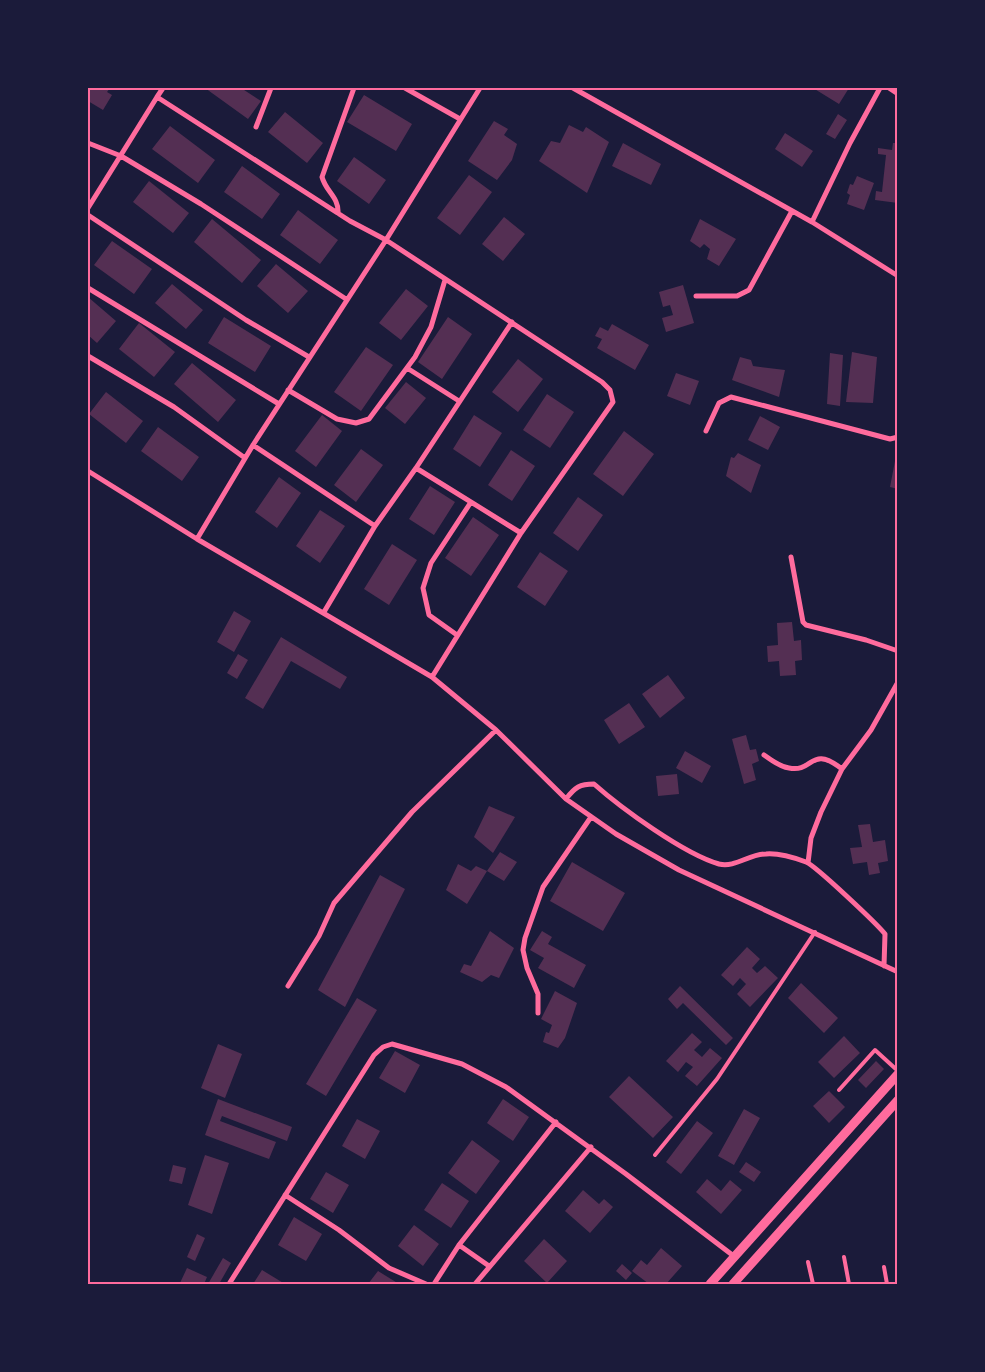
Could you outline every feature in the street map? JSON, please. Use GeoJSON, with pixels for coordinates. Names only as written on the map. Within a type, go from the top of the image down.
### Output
{"type":"FeatureCollection","features":[{"type":"Feature","properties":{"kind":"street"},"geometry":{"type":"LineString","coordinates":[[88,208],[163,88]]}},
{"type":"Feature","properties":{"kind":"street"},"geometry":{"type":"LineString","coordinates":[[256,127],[271,88]]}},
{"type":"Feature","properties":{"kind":"street"},"geometry":{"type":"LineString","coordinates":[[338,213],[336,199],[324,186],[322,178],[354,88]]}},
{"type":"Feature","properties":{"kind":"street"},"geometry":{"type":"LineString","coordinates":[[405,88],[460,119]]}},
{"type":"Feature","properties":{"kind":"street"},"geometry":{"type":"LineString","coordinates":[[197,539],[253,445],[386,240],[480,88]]}},
{"type":"Feature","properties":{"kind":"street"},"geometry":{"type":"LineString","coordinates":[[573,88],[812,222],[898,276]]}},
{"type":"Feature","properties":{"kind":"street"},"geometry":{"type":"LineString","coordinates":[[812,222],[850,143],[880,88]]}},
{"type":"Feature","properties":{"kind":"street"},"geometry":{"type":"LineString","coordinates":[[889,88],[898,94]]}},
{"type":"Feature","properties":{"kind":"street"},"geometry":{"type":"LineString","coordinates":[[157,97],[338,213],[386,240],[602,382],[610,390],[613,402],[521,533],[432,677]]}},
{"type":"Feature","properties":{"kind":"street"},"geometry":{"type":"LineString","coordinates":[[88,144],[121,156],[263,243],[346,299]]}},
{"type":"Feature","properties":{"kind":"street"},"geometry":{"type":"LineString","coordinates":[[696,296],[737,296],[749,290],[792,211]]}},
{"type":"Feature","properties":{"kind":"street"},"geometry":{"type":"LineString","coordinates":[[88,215],[246,320],[309,357]]}},
{"type":"Feature","properties":{"kind":"street"},"geometry":{"type":"LineString","coordinates":[[288,390],[336,418],[356,423],[369,419],[407,368],[431,327],[445,280]]}},
{"type":"Feature","properties":{"kind":"street"},"geometry":{"type":"LineString","coordinates":[[88,288],[280,404]]}},
{"type":"Feature","properties":{"kind":"street"},"geometry":{"type":"LineString","coordinates":[[324,612],[375,526],[416,468],[458,401],[512,322]]}},
{"type":"Feature","properties":{"kind":"street"},"geometry":{"type":"LineString","coordinates":[[88,356],[174,408],[245,458]]}},
{"type":"Feature","properties":{"kind":"street"},"geometry":{"type":"LineString","coordinates":[[407,368],[458,401]]}},
{"type":"Feature","properties":{"kind":"street"},"geometry":{"type":"LineString","coordinates":[[706,431],[719,403],[731,397],[890,439],[898,437]]}},
{"type":"Feature","properties":{"kind":"street"},"geometry":{"type":"LineString","coordinates":[[253,445],[375,526]]}},
{"type":"Feature","properties":{"kind":"street"},"geometry":{"type":"LineString","coordinates":[[416,468],[521,533]]}},
{"type":"Feature","properties":{"kind":"street"},"geometry":{"type":"LineString","coordinates":[[88,471],[197,539],[432,677],[496,730],[566,798],[591,817],[679,870],[898,972]]}},
{"type":"Feature","properties":{"kind":"street"},"geometry":{"type":"LineString","coordinates":[[457,635],[429,614],[423,588],[432,563],[471,502]]}},
{"type":"Feature","properties":{"kind":"street"},"geometry":{"type":"LineString","coordinates":[[791,557],[803,622],[898,651]]}},
{"type":"Feature","properties":{"kind":"street"},"geometry":{"type":"LineString","coordinates":[[808,863],[811,838],[842,769],[871,730],[898,682]]}},
{"type":"Feature","properties":{"kind":"street"},"geometry":{"type":"LineString","coordinates":[[288,986],[319,936],[334,903],[412,812],[496,730]]}},
{"type":"Feature","properties":{"kind":"street"},"geometry":{"type":"LineString","coordinates":[[764,756],[789,768],[800,767],[819,758],[828,758],[842,769]]}},
{"type":"Feature","properties":{"kind":"street"},"geometry":{"type":"LineString","coordinates":[[566,798],[574,788],[582,784],[594,784],[613,800],[652,827],[706,860],[720,864],[729,866],[760,854],[773,853],[808,863],[885,934],[884,966]]}},
{"type":"Feature","properties":{"kind":"street"},"geometry":{"type":"LineString","coordinates":[[538,1013],[538,994],[527,968],[523,950],[525,938],[543,887],[591,817]]}},
{"type":"Feature","properties":{"kind":"street"},"geometry":{"type":"LineString","coordinates":[[229,1284],[321,1142],[374,1055],[383,1047],[392,1044],[420,1050],[462,1064],[506,1087],[591,1147],[736,1257]]}},
{"type":"Feature","properties":{"kind":"street"},"geometry":{"type":"LineString","coordinates":[[710,1284],[736,1257],[898,1072]]}},
{"type":"Feature","properties":{"kind":"street"},"geometry":{"type":"LineString","coordinates":[[733,1284],[898,1100]]}},
{"type":"Feature","properties":{"kind":"street"},"geometry":{"type":"LineString","coordinates":[[434,1284],[459,1245],[556,1122]]}},
{"type":"Feature","properties":{"kind":"street"},"geometry":{"type":"LineString","coordinates":[[475,1284],[591,1147]]}},
{"type":"Feature","properties":{"kind":"street"},"geometry":{"type":"LineString","coordinates":[[285,1195],[339,1230],[389,1268],[426,1284]]}},
{"type":"Feature","properties":{"kind":"street"},"geometry":{"type":"LineString","coordinates":[[459,1245],[489,1266]]}},
{"type":"Feature","properties":{"kind":"lane"},"geometry":{"type":"LineString","coordinates":[[654,1155],[717,1079],[815,932]]}},
{"type":"Feature","properties":{"kind":"lane"},"geometry":{"type":"LineString","coordinates":[[839,1090],[875,1050],[898,1072]]}},
{"type":"Feature","properties":{"kind":"lane"},"geometry":{"type":"LineString","coordinates":[[844,1257],[850,1284]]}},
{"type":"Feature","properties":{"kind":"lane"},"geometry":{"type":"LineString","coordinates":[[808,1262],[813,1284]]}},
{"type":"Feature","properties":{"kind":"lane"},"geometry":{"type":"LineString","coordinates":[[884,1266],[887,1284]]}},
{"type":"Feature","properties":{"kind":"building"},"geometry":{"type":"Polygon","coordinates":[[[88,88],[110,88],[107,92],[112,95],[103,110],[88,101],[88,88]]]}},
{"type":"Feature","properties":{"kind":"building"},"geometry":{"type":"Polygon","coordinates":[[[205,88],[241,88],[261,101],[248,119],[205,88]]]}},
{"type":"Feature","properties":{"kind":"building"},"geometry":{"type":"Polygon","coordinates":[[[813,88],[849,88],[839,104],[813,88]]]}},
{"type":"Feature","properties":{"kind":"building"},"geometry":{"type":"Polygon","coordinates":[[[364,95],[412,124],[396,151],[347,122],[364,95]]]}},
{"type":"Feature","properties":{"kind":"building"},"geometry":{"type":"Polygon","coordinates":[[[285,112],[323,143],[307,163],[268,132],[285,112]]]}},
{"type":"Feature","properties":{"kind":"building"},"geometry":{"type":"Polygon","coordinates":[[[838,114],[847,120],[835,139],[826,134],[838,114]]]}},
{"type":"Feature","properties":{"kind":"building"},"geometry":{"type":"Polygon","coordinates":[[[494,121],[508,129],[504,135],[517,144],[512,160],[497,180],[468,161],[494,121]]]}},
{"type":"Feature","properties":{"kind":"building"},"geometry":{"type":"Polygon","coordinates":[[[569,125],[583,132],[586,127],[609,142],[587,193],[539,161],[551,141],[560,143],[569,125]]]}},
{"type":"Feature","properties":{"kind":"building"},"geometry":{"type":"Polygon","coordinates":[[[170,126],[215,160],[198,183],[152,149],[170,126]]]}},
{"type":"Feature","properties":{"kind":"building"},"geometry":{"type":"Polygon","coordinates":[[[785,133],[813,151],[802,167],[775,149],[785,133]]]}},
{"type":"Feature","properties":{"kind":"building"},"geometry":{"type":"Polygon","coordinates":[[[623,143],[661,164],[651,185],[612,166],[623,143]]]}},
{"type":"Feature","properties":{"kind":"building"},"geometry":{"type":"Polygon","coordinates":[[[893,143],[898,143],[898,203],[875,200],[876,191],[882,192],[886,155],[878,154],[878,148],[892,150],[893,143]]]}},
{"type":"Feature","properties":{"kind":"building"},"geometry":{"type":"Polygon","coordinates":[[[354,157],[386,180],[369,204],[337,181],[354,157]]]}},
{"type":"Feature","properties":{"kind":"building"},"geometry":{"type":"Polygon","coordinates":[[[242,166],[280,194],[262,219],[224,192],[242,166]]]}},
{"type":"Feature","properties":{"kind":"building"},"geometry":{"type":"Polygon","coordinates":[[[469,175],[492,192],[460,235],[437,218],[469,175]]]}},
{"type":"Feature","properties":{"kind":"building"},"geometry":{"type":"Polygon","coordinates":[[[857,176],[874,183],[864,210],[847,204],[850,195],[847,193],[850,184],[853,185],[857,176]]]}},
{"type":"Feature","properties":{"kind":"building"},"geometry":{"type":"Polygon","coordinates":[[[149,181],[189,213],[173,233],[133,202],[149,181]]]}},
{"type":"Feature","properties":{"kind":"building"},"geometry":{"type":"Polygon","coordinates":[[[298,210],[338,240],[320,264],[280,235],[298,210]]]}},
{"type":"Feature","properties":{"kind":"building"},"geometry":{"type":"Polygon","coordinates":[[[504,217],[525,234],[503,261],[482,244],[504,217]]]}},
{"type":"Feature","properties":{"kind":"building"},"geometry":{"type":"Polygon","coordinates":[[[212,219],[261,260],[242,283],[194,242],[212,219]]]}},
{"type":"Feature","properties":{"kind":"building"},"geometry":{"type":"Polygon","coordinates":[[[700,219],[736,239],[719,266],[707,259],[710,249],[704,244],[700,248],[690,241],[700,219]]]}},
{"type":"Feature","properties":{"kind":"building"},"geometry":{"type":"Polygon","coordinates":[[[112,241],[152,269],[134,294],[94,265],[112,241]]]}},
{"type":"Feature","properties":{"kind":"building"},"geometry":{"type":"Polygon","coordinates":[[[276,264],[308,291],[288,313],[257,286],[276,264]]]}},
{"type":"Feature","properties":{"kind":"building"},"geometry":{"type":"Polygon","coordinates":[[[172,284],[203,310],[186,329],[155,303],[172,284]]]}},
{"type":"Feature","properties":{"kind":"building"},"geometry":{"type":"Polygon","coordinates":[[[683,285],[694,323],[666,332],[662,318],[673,315],[670,305],[663,307],[659,292],[683,285]]]}},
{"type":"Feature","properties":{"kind":"building"},"geometry":{"type":"Polygon","coordinates":[[[406,289],[428,306],[401,340],[379,323],[406,289]]]}},
{"type":"Feature","properties":{"kind":"building"},"geometry":{"type":"Polygon","coordinates":[[[88,297],[116,321],[97,343],[88,335],[88,297]]]}},
{"type":"Feature","properties":{"kind":"building"},"geometry":{"type":"Polygon","coordinates":[[[224,317],[271,346],[255,372],[208,343],[224,317]]]}},
{"type":"Feature","properties":{"kind":"building"},"geometry":{"type":"Polygon","coordinates":[[[448,317],[472,334],[442,379],[418,362],[448,317]]]}},
{"type":"Feature","properties":{"kind":"building"},"geometry":{"type":"Polygon","coordinates":[[[139,323],[175,352],[154,377],[119,349],[139,323]]]}},
{"type":"Feature","properties":{"kind":"building"},"geometry":{"type":"Polygon","coordinates":[[[612,324],[649,345],[635,370],[597,348],[602,339],[595,336],[600,327],[608,331],[612,324]]]}},
{"type":"Feature","properties":{"kind":"building"},"geometry":{"type":"Polygon","coordinates":[[[366,347],[393,365],[361,411],[334,392],[366,347]]]}},
{"type":"Feature","properties":{"kind":"building"},"geometry":{"type":"Polygon","coordinates":[[[852,352],[877,357],[873,403],[846,402],[852,352]]]}},
{"type":"Feature","properties":{"kind":"building"},"geometry":{"type":"Polygon","coordinates":[[[830,353],[843,355],[840,406],[827,404],[830,353]]]}},
{"type":"Feature","properties":{"kind":"building"},"geometry":{"type":"Polygon","coordinates":[[[740,357],[751,360],[753,366],[785,370],[779,397],[732,380],[740,357]]]}},
{"type":"Feature","properties":{"kind":"building"},"geometry":{"type":"Polygon","coordinates":[[[518,359],[543,379],[518,412],[492,392],[518,359]]]}},
{"type":"Feature","properties":{"kind":"building"},"geometry":{"type":"Polygon","coordinates":[[[192,363],[236,400],[218,422],[174,384],[192,363]]]}},
{"type":"Feature","properties":{"kind":"building"},"geometry":{"type":"Polygon","coordinates":[[[676,373],[699,381],[690,405],[667,396],[676,373]]]}},
{"type":"Feature","properties":{"kind":"building"},"geometry":{"type":"Polygon","coordinates":[[[406,382],[426,398],[405,424],[385,408],[406,382]]]}},
{"type":"Feature","properties":{"kind":"building"},"geometry":{"type":"Polygon","coordinates":[[[106,392],[143,421],[126,443],[89,414],[106,392]]]}},
{"type":"Feature","properties":{"kind":"building"},"geometry":{"type":"Polygon","coordinates":[[[547,394],[574,412],[550,448],[523,430],[547,394]]]}},
{"type":"Feature","properties":{"kind":"building"},"geometry":{"type":"Polygon","coordinates":[[[322,415],[342,431],[316,467],[295,451],[322,415]]]}},
{"type":"Feature","properties":{"kind":"building"},"geometry":{"type":"Polygon","coordinates":[[[474,415],[502,433],[480,467],[453,449],[474,415]]]}},
{"type":"Feature","properties":{"kind":"building"},"geometry":{"type":"Polygon","coordinates":[[[760,416],[780,427],[768,450],[748,440],[760,416]]]}},
{"type":"Feature","properties":{"kind":"building"},"geometry":{"type":"Polygon","coordinates":[[[158,427],[199,457],[182,481],[141,451],[158,427]]]}},
{"type":"Feature","properties":{"kind":"building"},"geometry":{"type":"Polygon","coordinates":[[[624,431],[654,454],[623,496],[593,474],[624,431]]]}},
{"type":"Feature","properties":{"kind":"building"},"geometry":{"type":"Polygon","coordinates":[[[361,449],[383,465],[356,502],[334,485],[361,449]]]}},
{"type":"Feature","properties":{"kind":"building"},"geometry":{"type":"Polygon","coordinates":[[[511,450],[535,466],[512,501],[488,485],[511,450]]]}},
{"type":"Feature","properties":{"kind":"building"},"geometry":{"type":"Polygon","coordinates":[[[738,453],[761,465],[751,493],[726,476],[731,457],[734,458],[738,453]]]}},
{"type":"Feature","properties":{"kind":"building"},"geometry":{"type":"Polygon","coordinates":[[[895,461],[898,461],[898,489],[890,487],[895,461]]]}},
{"type":"Feature","properties":{"kind":"building"},"geometry":{"type":"Polygon","coordinates":[[[279,477],[301,493],[277,528],[255,512],[279,477]]]}},
{"type":"Feature","properties":{"kind":"building"},"geometry":{"type":"Polygon","coordinates":[[[430,486],[455,502],[434,535],[409,519],[430,486]]]}},
{"type":"Feature","properties":{"kind":"building"},"geometry":{"type":"Polygon","coordinates":[[[578,497],[603,515],[578,551],[553,533],[578,497]]]}},
{"type":"Feature","properties":{"kind":"building"},"geometry":{"type":"Polygon","coordinates":[[[320,510],[345,526],[320,563],[296,546],[320,510]]]}},
{"type":"Feature","properties":{"kind":"building"},"geometry":{"type":"Polygon","coordinates":[[[473,517],[499,535],[471,576],[445,558],[473,517]]]}},
{"type":"Feature","properties":{"kind":"building"},"geometry":{"type":"Polygon","coordinates":[[[392,544],[417,560],[389,605],[364,589],[392,544]]]}},
{"type":"Feature","properties":{"kind":"building"},"geometry":{"type":"Polygon","coordinates":[[[540,552],[568,571],[545,606],[517,587],[540,552]]]}},
{"type":"Feature","properties":{"kind":"building"},"geometry":{"type":"Polygon","coordinates":[[[234,611],[251,621],[234,652],[217,642],[234,611]]]}},
{"type":"Feature","properties":{"kind":"building"},"geometry":{"type":"Polygon","coordinates":[[[792,622],[794,641],[801,640],[802,660],[795,661],[796,675],[780,676],[779,661],[768,662],[767,646],[778,645],[777,623],[792,622]]]}},
{"type":"Feature","properties":{"kind":"building"},"geometry":{"type":"Polygon","coordinates":[[[281,637],[347,677],[340,689],[291,661],[263,709],[245,698],[281,637]]]}},
{"type":"Feature","properties":{"kind":"building"},"geometry":{"type":"Polygon","coordinates":[[[238,654],[248,660],[237,679],[227,673],[238,654]]]}},
{"type":"Feature","properties":{"kind":"building"},"geometry":{"type":"Polygon","coordinates":[[[668,675],[685,698],[660,718],[642,694],[668,675]]]}},
{"type":"Feature","properties":{"kind":"building"},"geometry":{"type":"Polygon","coordinates":[[[629,703],[645,727],[619,744],[604,720],[629,703]]]}},
{"type":"Feature","properties":{"kind":"building"},"geometry":{"type":"Polygon","coordinates":[[[746,735],[750,750],[756,749],[759,761],[752,764],[756,780],[744,784],[732,739],[746,735]]]}},
{"type":"Feature","properties":{"kind":"building"},"geometry":{"type":"Polygon","coordinates":[[[685,751],[711,766],[702,783],[676,768],[685,751]]]}},
{"type":"Feature","properties":{"kind":"building"},"geometry":{"type":"Polygon","coordinates":[[[677,774],[679,794],[658,796],[656,776],[677,774]]]}},
{"type":"Feature","properties":{"kind":"building"},"geometry":{"type":"Polygon","coordinates":[[[489,806],[515,817],[493,853],[474,837],[489,806]]]}},
{"type":"Feature","properties":{"kind":"building"},"geometry":{"type":"Polygon","coordinates":[[[870,824],[873,842],[885,840],[888,861],[878,863],[880,873],[869,875],[867,862],[853,864],[850,848],[862,847],[858,825],[870,824]]]}},
{"type":"Feature","properties":{"kind":"building"},"geometry":{"type":"Polygon","coordinates":[[[500,852],[517,862],[504,881],[487,871],[500,852]]]}},
{"type":"Feature","properties":{"kind":"building"},"geometry":{"type":"Polygon","coordinates":[[[572,862],[625,893],[603,931],[550,901],[572,862]]]}},
{"type":"Feature","properties":{"kind":"building"},"geometry":{"type":"Polygon","coordinates":[[[458,864],[471,871],[476,866],[487,871],[467,904],[446,890],[458,864]]]}},
{"type":"Feature","properties":{"kind":"building"},"geometry":{"type":"Polygon","coordinates":[[[380,875],[405,889],[345,1007],[318,990],[380,875]]]}},
{"type":"Feature","properties":{"kind":"building"},"geometry":{"type":"Polygon","coordinates":[[[490,931],[514,948],[499,978],[491,975],[482,982],[460,972],[464,964],[471,966],[490,931]]]}},
{"type":"Feature","properties":{"kind":"building"},"geometry":{"type":"Polygon","coordinates":[[[542,931],[552,937],[548,944],[586,965],[574,988],[538,968],[544,958],[530,950],[542,931]]]}},
{"type":"Feature","properties":{"kind":"building"},"geometry":{"type":"Polygon","coordinates":[[[747,947],[760,959],[752,968],[757,973],[765,966],[778,978],[750,1007],[737,994],[746,984],[740,978],[733,986],[721,975],[747,947]]]}},
{"type":"Feature","properties":{"kind":"building"},"geometry":{"type":"Polygon","coordinates":[[[801,983],[838,1018],[824,1033],[788,998],[801,983]]]}},
{"type":"Feature","properties":{"kind":"building"},"geometry":{"type":"Polygon","coordinates":[[[680,986],[733,1038],[726,1045],[683,1003],[677,1009],[668,999],[680,986]]]}},
{"type":"Feature","properties":{"kind":"building"},"geometry":{"type":"Polygon","coordinates":[[[555,991],[577,1003],[565,1038],[558,1048],[543,1042],[546,1032],[549,1033],[552,1025],[541,1019],[555,991]]]}},
{"type":"Feature","properties":{"kind":"building"},"geometry":{"type":"Polygon","coordinates":[[[357,998],[377,1010],[326,1096],[306,1084],[357,998]]]}},
{"type":"Feature","properties":{"kind":"building"},"geometry":{"type":"Polygon","coordinates":[[[692,1033],[702,1042],[694,1050],[702,1057],[710,1048],[722,1058],[697,1086],[685,1076],[693,1067],[686,1062],[678,1072],[666,1061],[692,1033]]]}},
{"type":"Feature","properties":{"kind":"building"},"geometry":{"type":"Polygon","coordinates":[[[844,1036],[860,1053],[834,1078],[818,1062],[844,1036]]]}},
{"type":"Feature","properties":{"kind":"building"},"geometry":{"type":"Polygon","coordinates":[[[218,1044],[242,1054],[225,1098],[201,1088],[218,1044]]]}},
{"type":"Feature","properties":{"kind":"building"},"geometry":{"type":"Polygon","coordinates":[[[395,1051],[420,1065],[405,1093],[379,1078],[395,1051]]]}},
{"type":"Feature","properties":{"kind":"building"},"geometry":{"type":"Polygon","coordinates":[[[876,1061],[884,1069],[866,1088],[858,1080],[876,1061]]]}},
{"type":"Feature","properties":{"kind":"building"},"geometry":{"type":"Polygon","coordinates":[[[629,1076],[673,1117],[653,1138],[609,1097],[629,1076]]]}},
{"type":"Feature","properties":{"kind":"building"},"geometry":{"type":"Polygon","coordinates":[[[829,1091],[845,1107],[829,1123],[813,1106],[829,1091]]]}},
{"type":"Feature","properties":{"kind":"building"},"geometry":{"type":"Polygon","coordinates":[[[218,1099],[292,1127],[287,1141],[222,1116],[220,1121],[276,1142],[269,1159],[205,1135],[218,1099]]]}},
{"type":"Feature","properties":{"kind":"building"},"geometry":{"type":"Polygon","coordinates":[[[503,1099],[529,1117],[513,1141],[487,1123],[503,1099]]]}},
{"type":"Feature","properties":{"kind":"building"},"geometry":{"type":"Polygon","coordinates":[[[744,1109],[760,1118],[734,1165],[718,1156],[744,1109]]]}},
{"type":"Feature","properties":{"kind":"building"},"geometry":{"type":"Polygon","coordinates":[[[357,1119],[380,1131],[365,1159],[342,1146],[357,1119]]]}},
{"type":"Feature","properties":{"kind":"building"},"geometry":{"type":"Polygon","coordinates":[[[697,1121],[713,1133],[681,1174],[666,1162],[697,1121]]]}},
{"type":"Feature","properties":{"kind":"building"},"geometry":{"type":"Polygon","coordinates":[[[472,1140],[500,1161],[476,1194],[448,1173],[472,1140]]]}},
{"type":"Feature","properties":{"kind":"building"},"geometry":{"type":"Polygon","coordinates":[[[205,1155],[229,1163],[212,1214],[188,1205],[205,1155]]]}},
{"type":"Feature","properties":{"kind":"building"},"geometry":{"type":"Polygon","coordinates":[[[746,1162],[761,1172],[754,1182],[739,1172],[746,1162]]]}},
{"type":"Feature","properties":{"kind":"building"},"geometry":{"type":"Polygon","coordinates":[[[173,1165],[186,1168],[182,1184],[169,1181],[173,1165]]]}},
{"type":"Feature","properties":{"kind":"building"},"geometry":{"type":"Polygon","coordinates":[[[326,1172],[349,1185],[333,1213],[310,1199],[326,1172]]]}},
{"type":"Feature","properties":{"kind":"building"},"geometry":{"type":"Polygon","coordinates":[[[707,1179],[721,1191],[730,1180],[742,1190],[721,1214],[696,1192],[707,1179]]]}},
{"type":"Feature","properties":{"kind":"building"},"geometry":{"type":"Polygon","coordinates":[[[442,1183],[469,1201],[451,1228],[424,1210],[442,1183]]]}},
{"type":"Feature","properties":{"kind":"building"},"geometry":{"type":"Polygon","coordinates":[[[583,1190],[599,1204],[604,1199],[613,1207],[590,1233],[565,1211],[583,1190]]]}},
{"type":"Feature","properties":{"kind":"building"},"geometry":{"type":"Polygon","coordinates":[[[294,1217],[322,1234],[306,1261],[278,1245],[294,1217]]]}},
{"type":"Feature","properties":{"kind":"building"},"geometry":{"type":"Polygon","coordinates":[[[414,1225],[439,1244],[423,1266],[398,1246],[414,1225]]]}},
{"type":"Feature","properties":{"kind":"building"},"geometry":{"type":"Polygon","coordinates":[[[197,1234],[205,1238],[195,1261],[187,1257],[197,1234]]]}},
{"type":"Feature","properties":{"kind":"building"},"geometry":{"type":"Polygon","coordinates":[[[544,1239],[567,1261],[547,1283],[524,1261],[544,1239]]]}},
{"type":"Feature","properties":{"kind":"building"},"geometry":{"type":"Polygon","coordinates":[[[661,1248],[682,1266],[666,1284],[649,1284],[632,1271],[641,1260],[647,1265],[661,1248]]]}},
{"type":"Feature","properties":{"kind":"building"},"geometry":{"type":"Polygon","coordinates":[[[223,1258],[231,1263],[219,1284],[208,1284],[223,1258]]]}},
{"type":"Feature","properties":{"kind":"building"},"geometry":{"type":"Polygon","coordinates":[[[622,1264],[632,1273],[626,1280],[616,1271],[622,1264]]]}},
{"type":"Feature","properties":{"kind":"building"},"geometry":{"type":"Polygon","coordinates":[[[187,1268],[207,1277],[204,1284],[180,1283],[187,1268]]]}},
{"type":"Feature","properties":{"kind":"building"},"geometry":{"type":"Polygon","coordinates":[[[262,1270],[285,1284],[253,1284],[262,1270]]]}},
{"type":"Feature","properties":{"kind":"building"},"geometry":{"type":"Polygon","coordinates":[[[378,1271],[399,1284],[368,1284],[378,1271]]]}}]}
